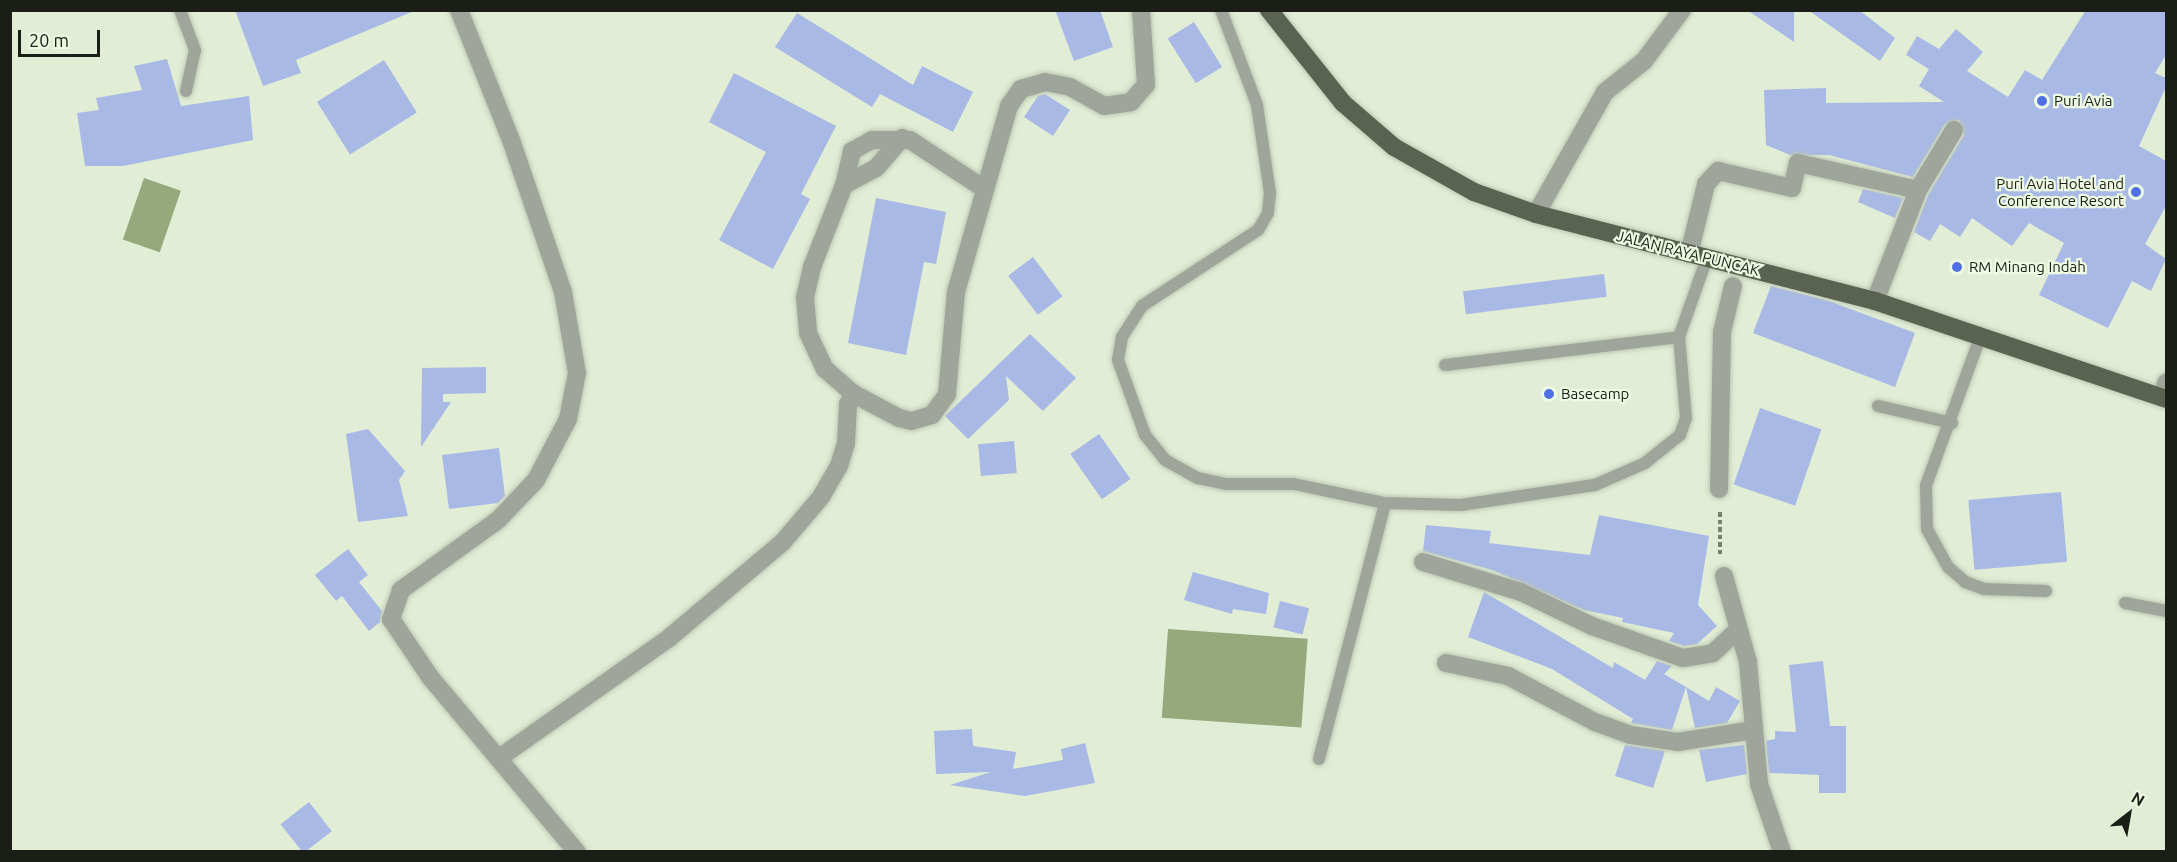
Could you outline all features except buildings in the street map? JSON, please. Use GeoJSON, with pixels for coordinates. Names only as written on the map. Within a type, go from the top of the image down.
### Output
{"type":"FeatureCollection","features":[{"type":"Feature","properties":{"kind":"highway","name":"JALAN RAYA PUNCAK"},"geometry":{"type":"LineString","coordinates":[[1269,10],[1343,103],[1394,147],[1474,192],[1536,214],[1875,301],[2165,393]]}},
{"type":"Feature","properties":{"kind":"street"},"geometry":{"type":"LineString","coordinates":[[459,10],[563,292],[577,373],[568,418],[536,480],[498,520],[401,590],[391,620],[430,677],[577,852]]}},
{"type":"Feature","properties":{"kind":"street"},"geometry":{"type":"LineString","coordinates":[[983,188],[902,138],[856,146],[844,185],[812,267],[805,297],[808,333],[819,362],[854,394],[912,421],[932,415],[943,405],[956,292],[1002,124],[1021,89],[1039,82],[1061,83],[1114,107],[1140,94],[1147,71],[1141,10]]}},
{"type":"Feature","properties":{"kind":"street"},"geometry":{"type":"LineString","coordinates":[[1536,214],[1605,92],[1644,61],[1682,10]]}},
{"type":"Feature","properties":{"kind":"street"},"geometry":{"type":"LineString","coordinates":[[1875,301],[1918,190],[1954,130]]}},
{"type":"Feature","properties":{"kind":"street"},"geometry":{"type":"LineString","coordinates":[[844,185],[876,168],[902,138]]}},
{"type":"Feature","properties":{"kind":"street"},"geometry":{"type":"LineString","coordinates":[[1698,256],[1706,184],[1718,171],[1792,188],[1798,163],[1918,190]]}},
{"type":"Feature","properties":{"kind":"street"},"geometry":{"type":"LineString","coordinates":[[1719,489],[1722,332],[1733,286]]}},
{"type":"Feature","properties":{"kind":"street"},"geometry":{"type":"LineString","coordinates":[[499,758],[669,638],[782,543],[815,504],[839,466],[846,443],[848,404],[854,394]]}},
{"type":"Feature","properties":{"kind":"street"},"geometry":{"type":"LineString","coordinates":[[1423,562],[1521,592],[1592,627],[1683,658],[1713,653],[1739,628]]}},
{"type":"Feature","properties":{"kind":"street"},"geometry":{"type":"LineString","coordinates":[[1724,576],[1748,662],[1759,784],[1782,852]]}},
{"type":"Feature","properties":{"kind":"street"},"geometry":{"type":"LineString","coordinates":[[1446,663],[1508,676],[1595,722],[1630,735],[1678,742],[1754,730]]}},
{"type":"Feature","properties":{"kind":"lane"},"geometry":{"type":"LineString","coordinates":[[180,10],[195,50],[186,91]]}},
{"type":"Feature","properties":{"kind":"lane"},"geometry":{"type":"LineString","coordinates":[[1221,10],[1257,105],[1270,194],[1268,213],[1258,230],[1142,306],[1130,319],[1118,360],[1145,435],[1166,460],[1198,478],[1226,484],[1294,484],[1386,504],[1461,505],[1595,485],[1646,464],[1673,444],[1684,428],[1680,337],[1698,256]]}},
{"type":"Feature","properties":{"kind":"lane"},"geometry":{"type":"LineString","coordinates":[[1981,335],[1952,423],[1926,485],[1924,513],[1936,550],[1965,582],[1984,589],[2046,591]]}},
{"type":"Feature","properties":{"kind":"lane"},"geometry":{"type":"LineString","coordinates":[[1445,366],[1680,337]]}},
{"type":"Feature","properties":{"kind":"lane"},"geometry":{"type":"LineString","coordinates":[[1878,406],[1952,423]]}},
{"type":"Feature","properties":{"kind":"lane"},"geometry":{"type":"LineString","coordinates":[[1319,759],[1386,504]]}},
{"type":"Feature","properties":{"kind":"lane"},"geometry":{"type":"LineString","coordinates":[[2126,603],[2166,611]]}},
{"type":"Feature","properties":{"kind":"path"},"geometry":{"type":"LineString","coordinates":[[1719,489],[1724,576]]}},
{"type":"Feature","properties":{"kind":"shaded area"},"geometry":{"type":"Polygon","coordinates":[[[144,178],[181,191],[160,252],[123,239],[144,178]]]}},
{"type":"Feature","properties":{"kind":"shaded area"},"geometry":{"type":"Polygon","coordinates":[[[1168,629],[1308,639],[1301,728],[1162,718],[1168,629]]]}},
{"type":"Feature","properties":{"kind":"place","name":"Puri Avia"},"geometry":{"type":"Point","coordinates":[2042,101]}},
{"type":"Feature","properties":{"kind":"place","name":"Puri Avia Hotel and Conference Resort"},"geometry":{"type":"Point","coordinates":[2136,192]}},
{"type":"Feature","properties":{"kind":"place","name":"RM Minang Indah"},"geometry":{"type":"Point","coordinates":[1957,267]}},
{"type":"Feature","properties":{"kind":"place","name":"Basecamp"},"geometry":{"type":"Point","coordinates":[1549,394]}}]}
